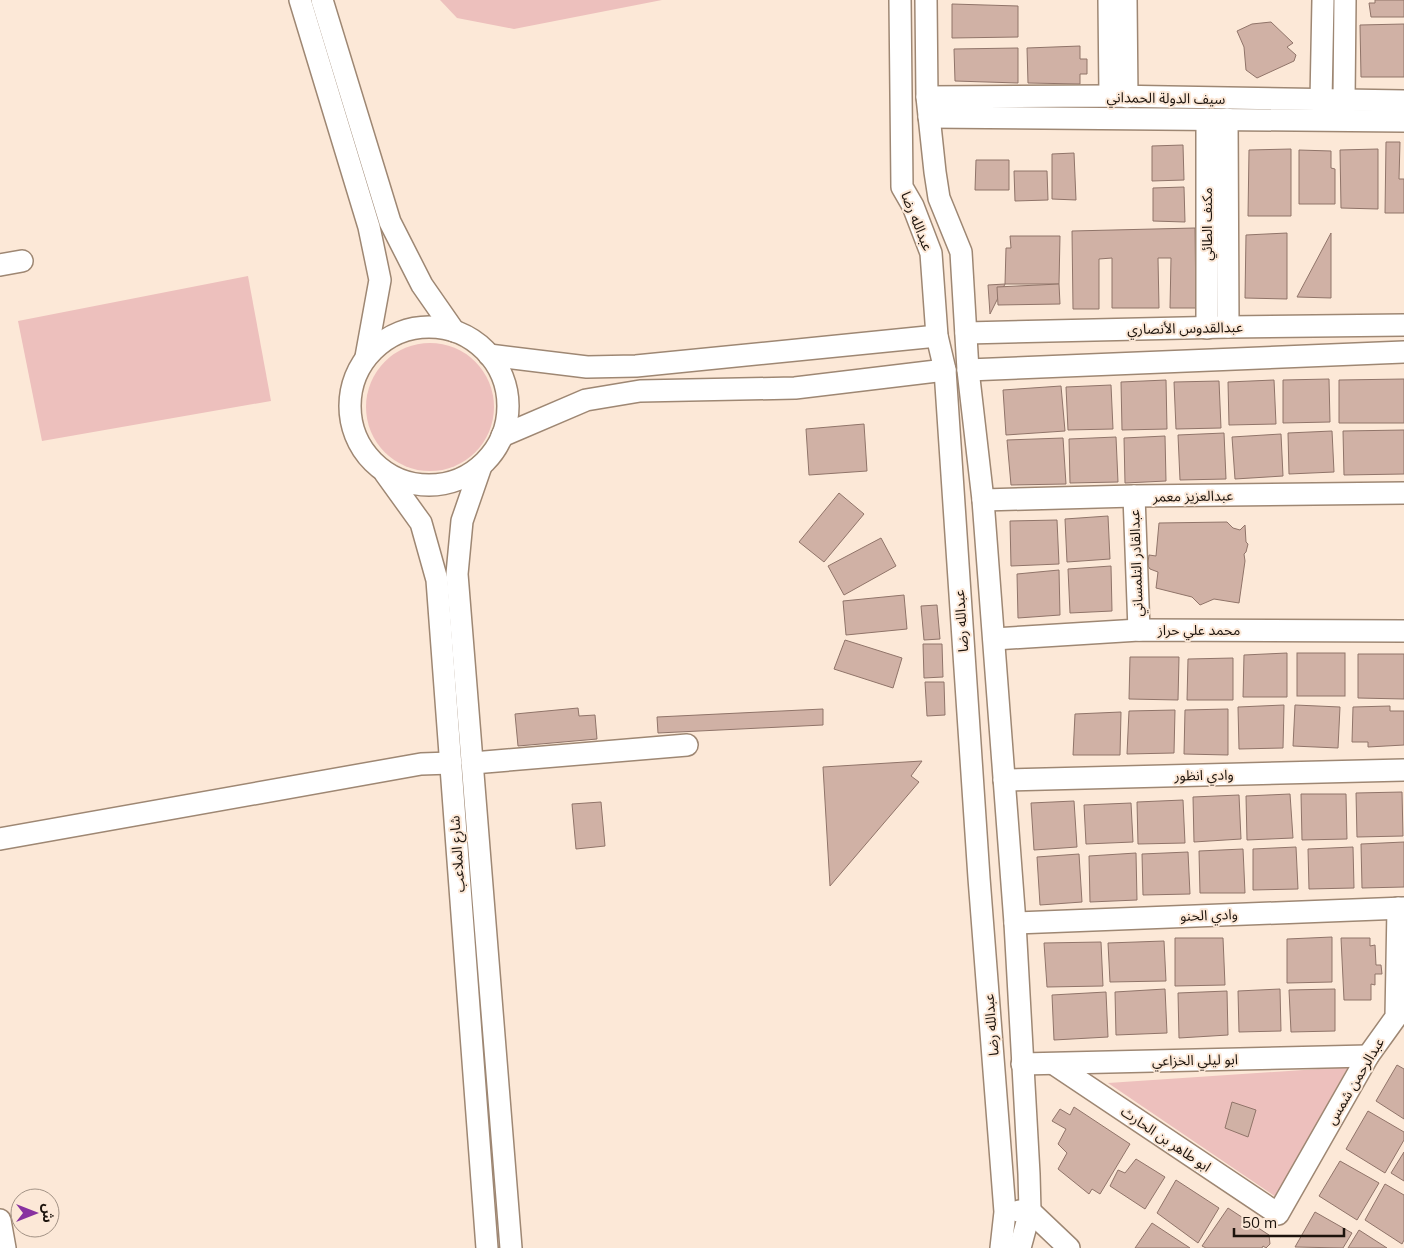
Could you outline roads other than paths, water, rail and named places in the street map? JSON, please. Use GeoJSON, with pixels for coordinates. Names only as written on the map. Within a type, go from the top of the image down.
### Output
{"type":"FeatureCollection","features":[{"type":"Feature","properties":{"kind":"street"},"geometry":{"type":"LineString","coordinates":[[300,0],[369,227],[380,280],[366,357],[354,380],[349,406],[353,432],[366,455],[385,473],[408,483],[434,486],[459,480],[481,466],[493,452],[502,436],[507,415],[507,394],[500,373],[489,355],[473,341],[454,331],[430,327],[406,330],[384,341],[366,357]]}},
{"type":"Feature","properties":{"kind":"street"},"geometry":{"type":"LineString","coordinates":[[322,0],[390,222],[422,285],[454,331]]}},
{"type":"Feature","properties":{"kind":"street","name":"عبدالله رضا"},"geometry":{"type":"LineString","coordinates":[[900,0],[902,187],[913,206],[931,253],[938,336],[944,370],[978,868],[1005,1212],[1016,1247]]}},
{"type":"Feature","properties":{"kind":"street","name":"عبدالله رضا"},"geometry":{"type":"LineString","coordinates":[[926,0],[928,107],[935,172],[939,198],[960,252],[968,370],[983,500],[1015,923],[1030,1211],[1016,1247]]}},
{"type":"Feature","properties":{"kind":"street"},"geometry":{"type":"LineString","coordinates":[[1109,0],[1118,97]]}},
{"type":"Feature","properties":{"kind":"street"},"geometry":{"type":"LineString","coordinates":[[1118,97],[1126,0]]}},
{"type":"Feature","properties":{"kind":"street"},"geometry":{"type":"LineString","coordinates":[[1321,100],[1323,0]]}},
{"type":"Feature","properties":{"kind":"street"},"geometry":{"type":"LineString","coordinates":[[1344,100],[1345,0]]}},
{"type":"Feature","properties":{"kind":"street","name":"سيف الدولة الحمداني"},"geometry":{"type":"LineString","coordinates":[[928,107],[1118,97],[1404,101]]}},
{"type":"Feature","properties":{"kind":"street","name":"سيف الدولة الحمداني"},"geometry":{"type":"LineString","coordinates":[[928,107],[1217,119],[1404,121]]}},
{"type":"Feature","properties":{"kind":"street","name":"مكنف الطائي"},"geometry":{"type":"LineString","coordinates":[[1217,119],[1218,327]]}},
{"type":"Feature","properties":{"kind":"street"},"geometry":{"type":"LineString","coordinates":[[0,265],[22,261]]}},
{"type":"Feature","properties":{"kind":"street","name":"عبدالقدوس الأنصاري"},"geometry":{"type":"LineString","coordinates":[[966,333],[1404,325]]}},
{"type":"Feature","properties":{"kind":"street"},"geometry":{"type":"LineString","coordinates":[[489,355],[587,367],[636,366],[938,336]]}},
{"type":"Feature","properties":{"kind":"street"},"geometry":{"type":"LineString","coordinates":[[968,370],[1404,352]]}},
{"type":"Feature","properties":{"kind":"street"},"geometry":{"type":"LineString","coordinates":[[502,436],[586,400],[640,391],[795,388],[944,370]]}},
{"type":"Feature","properties":{"kind":"street","name":"شارع الملاعب"},"geometry":{"type":"LineString","coordinates":[[481,466],[462,521],[458,574],[511,1248]]}},
{"type":"Feature","properties":{"kind":"street","name":"شارع الملاعب"},"geometry":{"type":"LineString","coordinates":[[385,473],[421,523],[437,580],[487,1248]]}},
{"type":"Feature","properties":{"kind":"street","name":"عبدالعزيز معمر"},"geometry":{"type":"LineString","coordinates":[[983,500],[1404,493]]}},
{"type":"Feature","properties":{"kind":"street","name":"عبدالقادر التلمساني"},"geometry":{"type":"LineString","coordinates":[[1134,496],[1139,630]]}},
{"type":"Feature","properties":{"kind":"street","name":"محمد علي حراز"},"geometry":{"type":"LineString","coordinates":[[994,639],[1139,630],[1404,631]]}},
{"type":"Feature","properties":{"kind":"street"},"geometry":{"type":"LineString","coordinates":[[472,763],[687,745]]}},
{"type":"Feature","properties":{"kind":"street"},"geometry":{"type":"LineString","coordinates":[[0,839],[421,764],[451,763]]}},
{"type":"Feature","properties":{"kind":"street","name":"وادي انظور"},"geometry":{"type":"LineString","coordinates":[[1004,780],[1404,770]]}},
{"type":"Feature","properties":{"kind":"street","name":"وادي الحنو"},"geometry":{"type":"LineString","coordinates":[[1015,923],[1401,908]]}},
{"type":"Feature","properties":{"kind":"street","name":"عبدالرحمن شمس"},"geometry":{"type":"LineString","coordinates":[[1278,1214],[1368,1056],[1396,1017],[1401,908]]}},
{"type":"Feature","properties":{"kind":"street","name":"ابو ليلي الخزاعي"},"geometry":{"type":"LineString","coordinates":[[1022,1064],[1368,1056]]}},
{"type":"Feature","properties":{"kind":"street","name":"ابو طاهر بن الحارث"},"geometry":{"type":"LineString","coordinates":[[1054,1064],[1278,1214]]}},
{"type":"Feature","properties":{"kind":"street"},"geometry":{"type":"LineString","coordinates":[[1005,1212],[1030,1211],[1069,1248]]}},
{"type":"Feature","properties":{"kind":"street"},"geometry":{"type":"LineString","coordinates":[[0,1220],[5,1248]]}}]}
